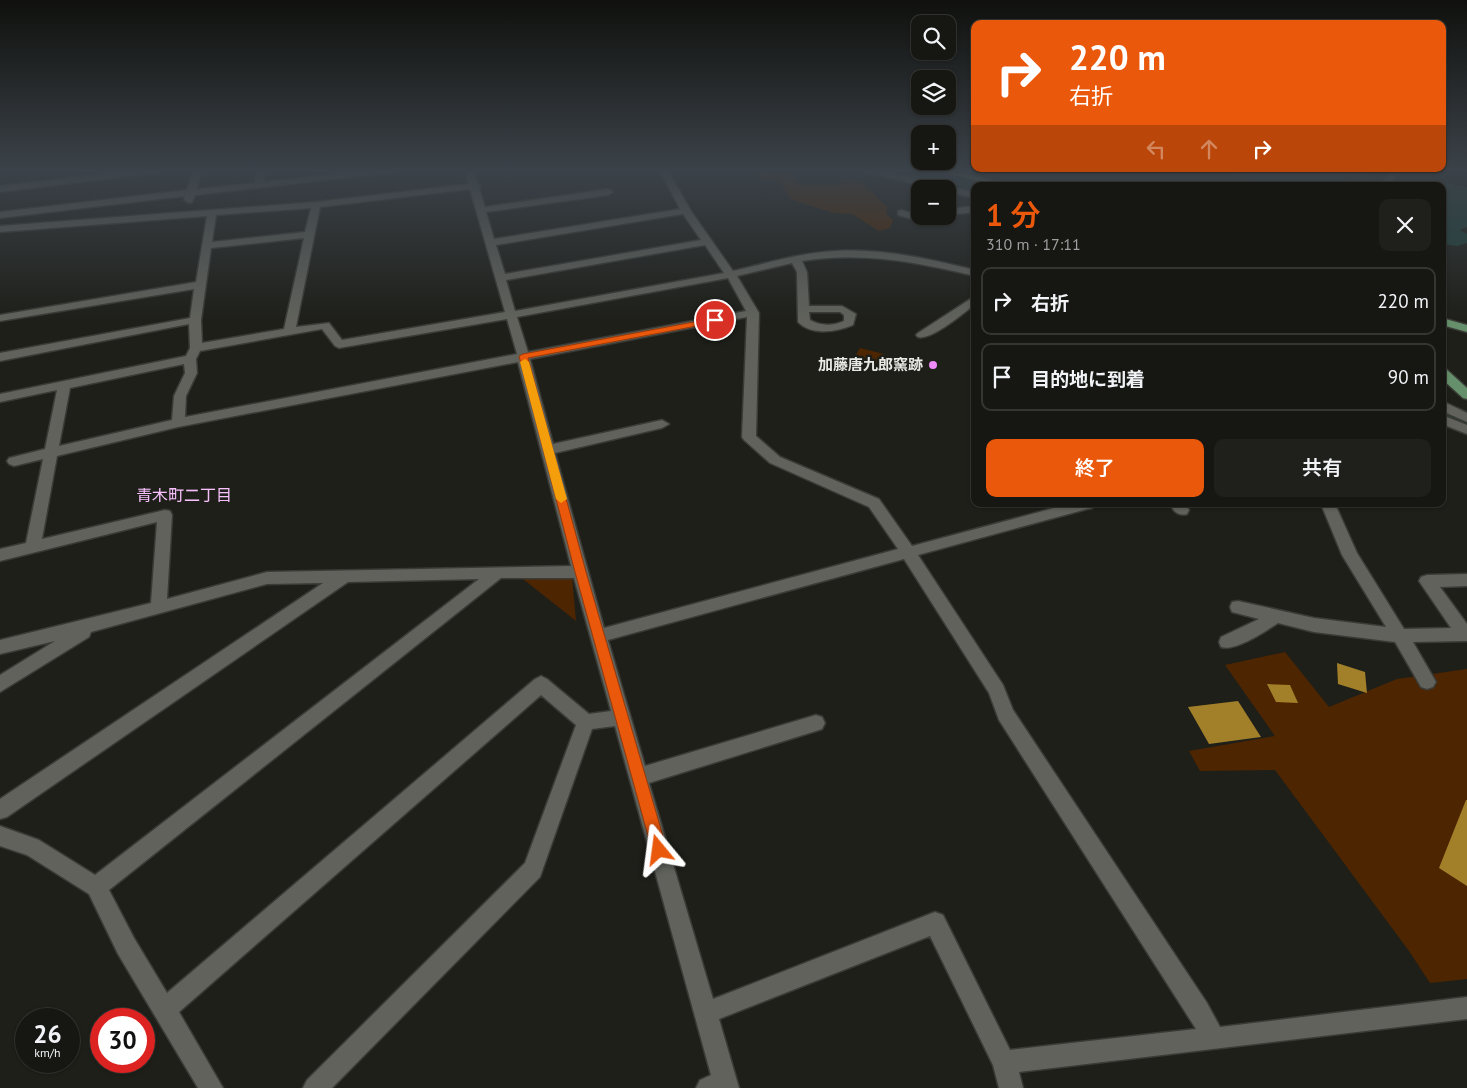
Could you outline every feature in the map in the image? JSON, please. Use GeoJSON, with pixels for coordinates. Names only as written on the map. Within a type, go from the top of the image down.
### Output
{"type":"FeatureCollection","features":[{"type":"Feature","properties":{"kind":"main road"},"geometry":{"type":"LineString","coordinates":[[1446,323],[1467,329]]}},
{"type":"Feature","properties":{"kind":"main road"},"geometry":{"type":"LineString","coordinates":[[1446,376],[1467,395]]}},
{"type":"Feature","properties":{"kind":"street"},"geometry":{"type":"LineString","coordinates":[[0,229],[114,220]]}},
{"type":"Feature","properties":{"kind":"street"},"geometry":{"type":"LineString","coordinates":[[178,423],[180,396],[191,373],[190,359],[196,348],[195,320],[211,220]]}},
{"type":"Feature","properties":{"kind":"street"},"geometry":{"type":"LineString","coordinates":[[290,332],[313,220]]}},
{"type":"Feature","properties":{"kind":"street"},"geometry":{"type":"LineString","coordinates":[[485,220],[512,315],[580,572],[706,1013],[720,1086]]}},
{"type":"Feature","properties":{"kind":"street"},"geometry":{"type":"LineString","coordinates":[[491,243],[633,220]]}},
{"type":"Feature","properties":{"kind":"street"},"geometry":{"type":"LineString","coordinates":[[692,220],[731,275],[754,313],[749,437],[775,460],[874,503],[884,515],[997,690],[1005,714],[1199,1011],[1214,1039]]}},
{"type":"Feature","properties":{"kind":"street"},"geometry":{"type":"LineString","coordinates":[[206,246],[310,234]]}},
{"type":"Feature","properties":{"kind":"street"},"geometry":{"type":"LineString","coordinates":[[501,278],[707,242]]}},
{"type":"Feature","properties":{"kind":"street"},"geometry":{"type":"LineString","coordinates":[[196,348],[325,325],[339,344],[731,275],[834,253],[882,254],[917,259],[971,272]]}},
{"type":"Feature","properties":{"kind":"street"},"geometry":{"type":"LineString","coordinates":[[796,260],[802,272],[803,309]]}},
{"type":"Feature","properties":{"kind":"street"},"geometry":{"type":"LineString","coordinates":[[0,318],[200,285]]}},
{"type":"Feature","properties":{"kind":"street"},"geometry":{"type":"LineString","coordinates":[[922,334],[950,318],[971,302]]}},
{"type":"Feature","properties":{"kind":"street"},"geometry":{"type":"LineString","coordinates":[[14,461],[178,423],[754,313]]}},
{"type":"Feature","properties":{"kind":"street"},"geometry":{"type":"LineString","coordinates":[[0,357],[195,320]]}},
{"type":"Feature","properties":{"kind":"street"},"geometry":{"type":"LineString","coordinates":[[0,398],[190,359]]}},
{"type":"Feature","properties":{"kind":"street"},"geometry":{"type":"LineString","coordinates":[[33,547],[64,385]]}},
{"type":"Feature","properties":{"kind":"street"},"geometry":{"type":"LineString","coordinates":[[1446,407],[1467,418]]}},
{"type":"Feature","properties":{"kind":"street"},"geometry":{"type":"LineString","coordinates":[[1446,421],[1467,430]]}},
{"type":"Feature","properties":{"kind":"street"},"geometry":{"type":"LineString","coordinates":[[548,450],[662,424]]}},
{"type":"Feature","properties":{"kind":"street"},"geometry":{"type":"LineString","coordinates":[[599,636],[1076,507]]}},
{"type":"Feature","properties":{"kind":"street"},"geometry":{"type":"LineString","coordinates":[[1329,507],[1350,555],[1427,682]]}},
{"type":"Feature","properties":{"kind":"street"},"geometry":{"type":"LineString","coordinates":[[0,555],[165,515],[159,606]]}},
{"type":"Feature","properties":{"kind":"street"},"geometry":{"type":"LineString","coordinates":[[0,647],[94,625],[268,578],[342,578],[498,572],[580,572]]}},
{"type":"Feature","properties":{"kind":"street"},"geometry":{"type":"LineString","coordinates":[[96,887],[498,572]]}},
{"type":"Feature","properties":{"kind":"street"},"geometry":{"type":"LineString","coordinates":[[0,810],[342,578]]}},
{"type":"Feature","properties":{"kind":"street"},"geometry":{"type":"LineString","coordinates":[[1466,634],[1428,581],[1467,580]]}},
{"type":"Feature","properties":{"kind":"street"},"geometry":{"type":"LineString","coordinates":[[1238,607],[1314,625],[1400,636],[1466,634]]}},
{"type":"Feature","properties":{"kind":"street"},"geometry":{"type":"LineString","coordinates":[[1227,642],[1258,628],[1276,616]]}},
{"type":"Feature","properties":{"kind":"street"},"geometry":{"type":"LineString","coordinates":[[0,684],[94,625]]}},
{"type":"Feature","properties":{"kind":"street"},"geometry":{"type":"LineString","coordinates":[[164,1010],[540,684],[586,722],[622,717]]}},
{"type":"Feature","properties":{"kind":"street"},"geometry":{"type":"LineString","coordinates":[[315,1088],[533,870],[586,722]]}},
{"type":"Feature","properties":{"kind":"street"},"geometry":{"type":"LineString","coordinates":[[639,777],[816,724]]}},
{"type":"Feature","properties":{"kind":"street"},"geometry":{"type":"LineString","coordinates":[[0,836],[32,847],[96,887],[126,946],[211,1088]]}},
{"type":"Feature","properties":{"kind":"street"},"geometry":{"type":"LineString","coordinates":[[706,1013],[935,923],[1004,1062],[1011,1088]]}},
{"type":"Feature","properties":{"kind":"street"},"geometry":{"type":"LineString","coordinates":[[1004,1062],[1467,1008]]}},
{"type":"Feature","properties":{"kind":"shaded area"},"geometry":{"type":"Polygon","coordinates":[[[861,220],[893,220],[890,228],[879,231],[861,220]]]}},
{"type":"Feature","properties":{"kind":"shaded area"},"geometry":{"type":"Polygon","coordinates":[[[860,348],[884,354],[879,364],[854,358],[860,348]]]}},
{"type":"Feature","properties":{"kind":"shaded area"},"geometry":{"type":"Polygon","coordinates":[[[572,577],[576,621],[523,579],[572,577]]]}},
{"type":"Feature","properties":{"kind":"shaded area"},"geometry":{"type":"Polygon","coordinates":[[[1285,652],[1329,707],[1397,679],[1467,669],[1467,979],[1430,983],[1409,951],[1275,770],[1200,771],[1189,751],[1275,736],[1225,665],[1285,652]]]}},
{"type":"Feature","properties":{"kind":"water"},"geometry":{"type":"Polygon","coordinates":[[[1446,220],[1467,220],[1467,227],[1460,230],[1467,234],[1467,243],[1457,246],[1446,244],[1446,220]]]}},
{"type":"Feature","properties":{"kind":"building"},"geometry":{"type":"Polygon","coordinates":[[[1337,663],[1365,672],[1367,693],[1338,684],[1337,663]]]}},
{"type":"Feature","properties":{"kind":"building"},"geometry":{"type":"Polygon","coordinates":[[[1267,684],[1290,685],[1298,703],[1276,702],[1267,684]]]}},
{"type":"Feature","properties":{"kind":"building"},"geometry":{"type":"Polygon","coordinates":[[[1238,701],[1261,737],[1209,744],[1188,707],[1238,701]]]}},
{"type":"Feature","properties":{"kind":"building"},"geometry":{"type":"Polygon","coordinates":[[[1467,800],[1467,886],[1439,868],[1467,800]]]}},
{"type":"Feature","properties":{"kind":"waterway"},"geometry":{"type":"LineString","coordinates":[[1446,413],[1467,423]]}},
{"type":"Feature","properties":{"kind":"slow traffic"},"geometry":{"type":"LineString","coordinates":[[525,362],[561,499]]}},
{"type":"Feature","properties":{"kind":"place","name":"加藤唐九郎窯跡"},"geometry":{"type":"Point","coordinates":[933,365]}},
{"type":"Feature","properties":{"kind":"district","name":"青木町二丁目"},"geometry":{"type":"Point","coordinates":[184,495]}},
{"type":"Feature","properties":{"kind":"route"},"geometry":{"type":"LineString","coordinates":[[659,850],[580,572],[523,356],[715,320]]}}]}
